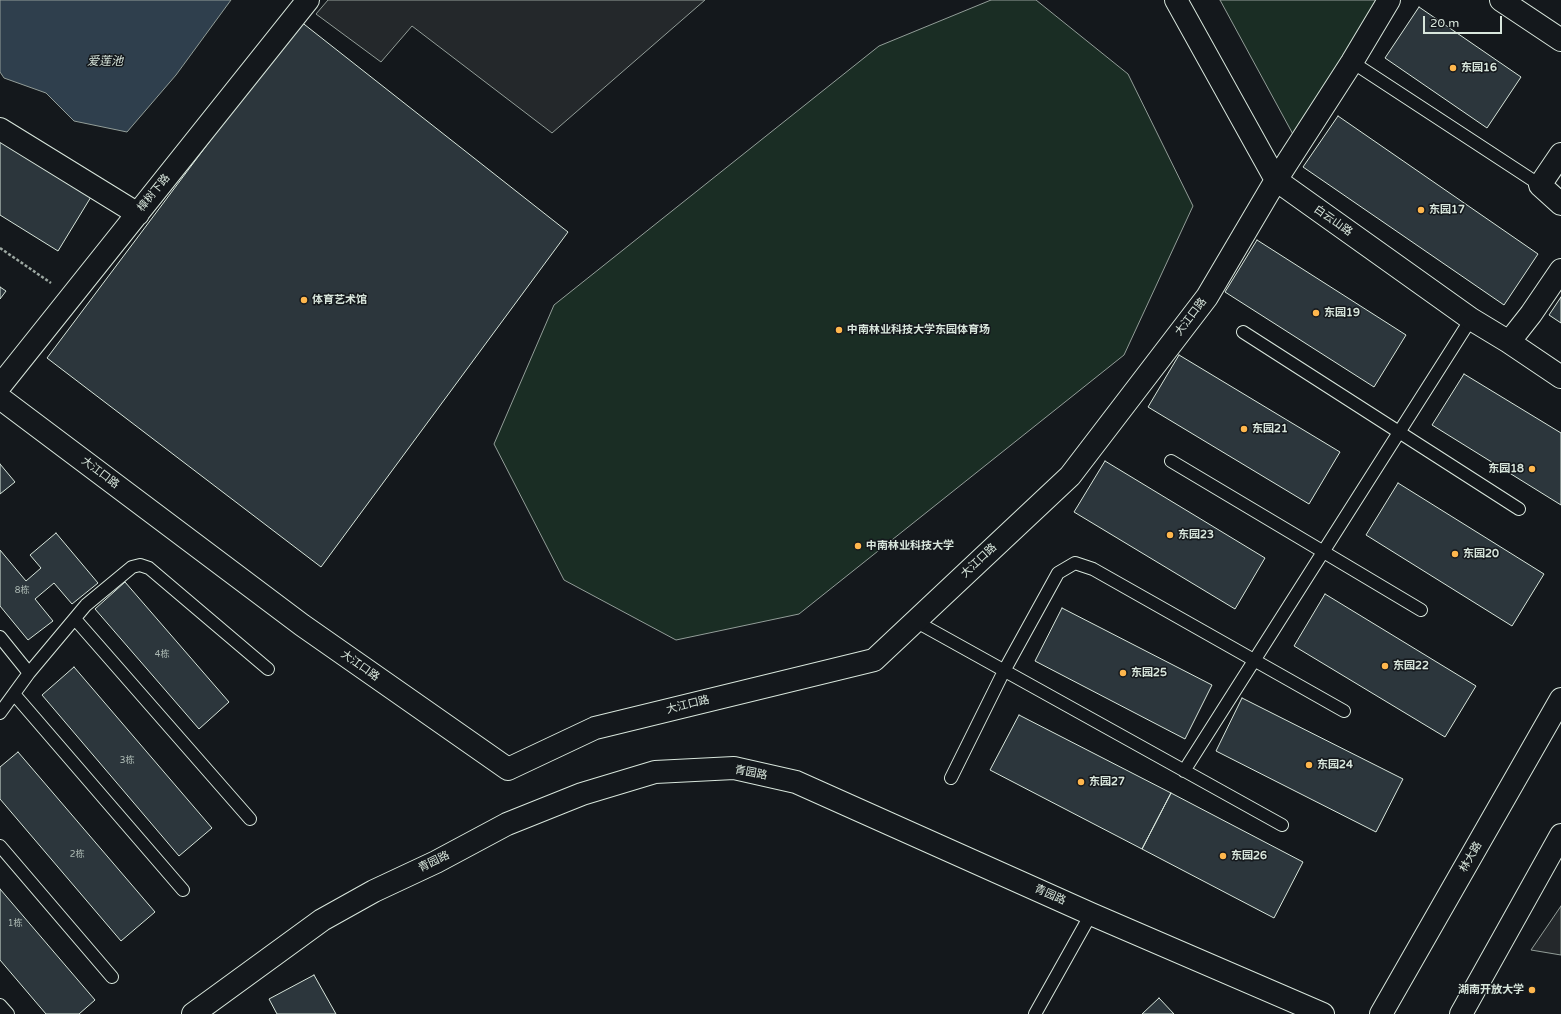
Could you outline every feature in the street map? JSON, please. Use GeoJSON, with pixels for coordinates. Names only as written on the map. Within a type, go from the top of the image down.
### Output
{"type":"FeatureCollection","features":[{"type":"Feature","properties":{"kind":"street","name":"樟树下路"},"geometry":{"type":"LineString","coordinates":[[0,386],[308,0]]}},
{"type":"Feature","properties":{"kind":"street","name":"白云山路"},"geometry":{"type":"LineString","coordinates":[[1176,0],[1276,180],[1471,319],[1509,342],[1561,377]]}},
{"type":"Feature","properties":{"kind":"street","name":"大江口路"},"geometry":{"type":"LineString","coordinates":[[0,398],[302,625],[508,769],[595,728],[874,660],[1070,476],[1207,297],[1276,180],[1352,62],[1389,0]]}},
{"type":"Feature","properties":{"kind":"street"},"geometry":{"type":"LineString","coordinates":[[1501,0],[1561,40]]}},
{"type":"Feature","properties":{"kind":"street"},"geometry":{"type":"LineString","coordinates":[[0,129],[138,214]]}},
{"type":"Feature","properties":{"kind":"street"},"geometry":{"type":"LineString","coordinates":[[1561,154],[1540,185],[1561,204]]}},
{"type":"Feature","properties":{"kind":"street"},"geometry":{"type":"LineString","coordinates":[[1509,342],[1531,314],[1561,270]]}},
{"type":"Feature","properties":{"kind":"street","name":"林大路"},"geometry":{"type":"LineString","coordinates":[[1381,1014],[1561,699]]}},
{"type":"Feature","properties":{"kind":"street","name":"青园路"},"geometry":{"type":"LineString","coordinates":[[192,1014],[322,920],[374,891],[436,862],[507,824],[582,794],[654,772],[734,768],[796,782],[1091,914],[1323,1014]]}},
{"type":"Feature","properties":{"kind":"street"},"geometry":{"type":"LineString","coordinates":[[1461,1014],[1561,835]]}},
{"type":"Feature","properties":{"kind":"lane"},"geometry":{"type":"LineString","coordinates":[[1352,62],[1540,185]]}},
{"type":"Feature","properties":{"kind":"lane"},"geometry":{"type":"LineString","coordinates":[[1184,771],[1471,319]]}},
{"type":"Feature","properties":{"kind":"lane"},"geometry":{"type":"LineString","coordinates":[[1243,332],[1519,509]]}},
{"type":"Feature","properties":{"kind":"lane"},"geometry":{"type":"LineString","coordinates":[[1171,461],[1421,610]]}},
{"type":"Feature","properties":{"kind":"lane"},"geometry":{"type":"LineString","coordinates":[[951,778],[1004,671],[1058,573],[1075,563],[1092,570],[1344,711]]}},
{"type":"Feature","properties":{"kind":"lane"},"geometry":{"type":"LineString","coordinates":[[0,713],[29,673],[86,605],[132,566],[140,565],[149,568],[268,669]]}},
{"type":"Feature","properties":{"kind":"lane"},"geometry":{"type":"LineString","coordinates":[[75,619],[250,819]]}},
{"type":"Feature","properties":{"kind":"lane"},"geometry":{"type":"LineString","coordinates":[[915,621],[1282,824]]}},
{"type":"Feature","properties":{"kind":"lane"},"geometry":{"type":"LineString","coordinates":[[0,637],[29,673]]}},
{"type":"Feature","properties":{"kind":"lane"},"geometry":{"type":"LineString","coordinates":[[14,694],[183,890]]}},
{"type":"Feature","properties":{"kind":"lane"},"geometry":{"type":"LineString","coordinates":[[0,846],[112,977]]}},
{"type":"Feature","properties":{"kind":"lane"},"geometry":{"type":"LineString","coordinates":[[1035,1014],[1091,914]]}},
{"type":"Feature","properties":{"kind":"lane"},"geometry":{"type":"LineString","coordinates":[[0,1005],[8,1014]]}},
{"type":"Feature","properties":{"kind":"path"},"geometry":{"type":"LineString","coordinates":[[0,248],[71,297]]}},
{"type":"Feature","properties":{"kind":"green space","name":"中南林业科技大学东园体育场"},"geometry":{"type":"Polygon","coordinates":[[[991,0],[1036,0],[1128,74],[1193,206],[1124,355],[799,614],[676,640],[564,580],[494,444],[554,305],[879,46],[991,0]]]}},
{"type":"Feature","properties":{"kind":"green space"},"geometry":{"type":"Polygon","coordinates":[[[1220,0],[1397,0],[1301,149],[1220,0]]]}},
{"type":"Feature","properties":{"kind":"shaded area"},"geometry":{"type":"Polygon","coordinates":[[[328,0],[705,0],[552,133],[412,26],[381,62],[316,14],[328,0]]]}},
{"type":"Feature","properties":{"kind":"shaded area"},"geometry":{"type":"Polygon","coordinates":[[[1561,906],[1561,955],[1531,950],[1561,906]]]}},
{"type":"Feature","properties":{"kind":"water","name":"爱莲池"},"geometry":{"type":"Polygon","coordinates":[[[0,0],[231,0],[176,75],[127,132],[74,121],[46,93],[4,78],[0,72],[0,0]]]}},
{"type":"Feature","properties":{"kind":"building","name":"东园16"},"geometry":{"type":"Polygon","coordinates":[[[1419,7],[1521,77],[1487,128],[1385,58],[1419,7]]]}},
{"type":"Feature","properties":{"kind":"building","name":"体育艺术馆"},"geometry":{"type":"Polygon","coordinates":[[[300,21],[568,232],[321,567],[47,358],[300,21]]]}},
{"type":"Feature","properties":{"kind":"building","name":"东园17"},"geometry":{"type":"Polygon","coordinates":[[[1338,116],[1538,254],[1504,305],[1303,167],[1338,116]]]}},
{"type":"Feature","properties":{"kind":"building"},"geometry":{"type":"Polygon","coordinates":[[[0,135],[94,192],[58,251],[0,215],[0,135]]]}},
{"type":"Feature","properties":{"kind":"building","name":"东园19"},"geometry":{"type":"Polygon","coordinates":[[[1257,240],[1406,335],[1374,387],[1225,292],[1257,240]]]}},
{"type":"Feature","properties":{"kind":"building"},"geometry":{"type":"Polygon","coordinates":[[[0,287],[6,291],[0,299],[0,287]]]}},
{"type":"Feature","properties":{"kind":"building"},"geometry":{"type":"Polygon","coordinates":[[[1561,297],[1561,323],[1549,315],[1561,297]]]}},
{"type":"Feature","properties":{"kind":"building","name":"东园21"},"geometry":{"type":"Polygon","coordinates":[[[1179,355],[1340,452],[1309,504],[1148,407],[1179,355]]]}},
{"type":"Feature","properties":{"kind":"building","name":"东园18"},"geometry":{"type":"Polygon","coordinates":[[[1464,374],[1561,433],[1561,505],[1432,425],[1464,374]]]}},
{"type":"Feature","properties":{"kind":"building","name":"东园23"},"geometry":{"type":"Polygon","coordinates":[[[1105,461],[1265,558],[1235,609],[1074,512],[1105,461]]]}},
{"type":"Feature","properties":{"kind":"building"},"geometry":{"type":"Polygon","coordinates":[[[0,464],[15,482],[0,494],[0,464]]]}},
{"type":"Feature","properties":{"kind":"building","name":"东园20"},"geometry":{"type":"Polygon","coordinates":[[[1398,483],[1544,574],[1512,626],[1366,535],[1398,483]]]}},
{"type":"Feature","properties":{"kind":"building"},"geometry":{"type":"Polygon","coordinates":[[[56,533],[98,583],[72,604],[54,583],[35,599],[53,621],[28,640],[0,606],[0,550],[26,581],[41,568],[30,555],[56,533]]]}},
{"type":"Feature","properties":{"kind":"building"},"geometry":{"type":"Polygon","coordinates":[[[125,582],[229,702],[199,729],[95,609],[125,582]]]}},
{"type":"Feature","properties":{"kind":"building","name":"东园22"},"geometry":{"type":"Polygon","coordinates":[[[1325,594],[1476,686],[1445,737],[1294,646],[1325,594]]]}},
{"type":"Feature","properties":{"kind":"building","name":"东园25"},"geometry":{"type":"Polygon","coordinates":[[[1062,608],[1212,685],[1185,739],[1035,661],[1062,608]]]}},
{"type":"Feature","properties":{"kind":"building"},"geometry":{"type":"Polygon","coordinates":[[[74,667],[212,828],[179,856],[42,695],[74,667]]]}},
{"type":"Feature","properties":{"kind":"building","name":"东园24"},"geometry":{"type":"Polygon","coordinates":[[[1242,698],[1403,779],[1376,832],[1216,751],[1242,698]]]}},
{"type":"Feature","properties":{"kind":"building","name":"东园27"},"geometry":{"type":"Polygon","coordinates":[[[1019,715],[1171,793],[1142,849],[990,770],[1019,715]]]}},
{"type":"Feature","properties":{"kind":"building"},"geometry":{"type":"Polygon","coordinates":[[[18,752],[155,912],[121,941],[0,799],[0,767],[18,752]]]}},
{"type":"Feature","properties":{"kind":"building","name":"东园26"},"geometry":{"type":"Polygon","coordinates":[[[1171,793],[1303,862],[1274,918],[1142,849],[1171,793]]]}},
{"type":"Feature","properties":{"kind":"building"},"geometry":{"type":"Polygon","coordinates":[[[0,889],[95,1000],[79,1014],[46,1014],[0,960],[0,889]]]}},
{"type":"Feature","properties":{"kind":"building"},"geometry":{"type":"Polygon","coordinates":[[[314,975],[336,1014],[277,1014],[269,999],[314,975]]]}},
{"type":"Feature","properties":{"kind":"building"},"geometry":{"type":"Polygon","coordinates":[[[1159,998],[1174,1014],[1142,1014],[1159,998]]]}},
{"type":"Feature","properties":{"kind":"place","name":"东园16"},"geometry":{"type":"Point","coordinates":[1453,68]}},
{"type":"Feature","properties":{"kind":"place","name":"东园17"},"geometry":{"type":"Point","coordinates":[1421,210]}},
{"type":"Feature","properties":{"kind":"place","name":"体育艺术馆"},"geometry":{"type":"Point","coordinates":[304,300]}},
{"type":"Feature","properties":{"kind":"place","name":"东园19"},"geometry":{"type":"Point","coordinates":[1316,313]}},
{"type":"Feature","properties":{"kind":"place","name":"中南林业科技大学东园体育场"},"geometry":{"type":"Point","coordinates":[839,330]}},
{"type":"Feature","properties":{"kind":"place","name":"东园21"},"geometry":{"type":"Point","coordinates":[1244,429]}},
{"type":"Feature","properties":{"kind":"place","name":"东园18"},"geometry":{"type":"Point","coordinates":[1532,469]}},
{"type":"Feature","properties":{"kind":"place","name":"东园23"},"geometry":{"type":"Point","coordinates":[1170,535]}},
{"type":"Feature","properties":{"kind":"place","name":"中南林业科技大学"},"geometry":{"type":"Point","coordinates":[858,546]}},
{"type":"Feature","properties":{"kind":"place","name":"东园20"},"geometry":{"type":"Point","coordinates":[1455,554]}},
{"type":"Feature","properties":{"kind":"place","name":"东园22"},"geometry":{"type":"Point","coordinates":[1385,666]}},
{"type":"Feature","properties":{"kind":"place","name":"东园25"},"geometry":{"type":"Point","coordinates":[1123,673]}},
{"type":"Feature","properties":{"kind":"place","name":"东园24"},"geometry":{"type":"Point","coordinates":[1309,765]}},
{"type":"Feature","properties":{"kind":"place","name":"东园27"},"geometry":{"type":"Point","coordinates":[1081,782]}},
{"type":"Feature","properties":{"kind":"place","name":"东园26"},"geometry":{"type":"Point","coordinates":[1223,856]}},
{"type":"Feature","properties":{"kind":"place","name":"湖南开放大学"},"geometry":{"type":"Point","coordinates":[1532,990]}}]}
